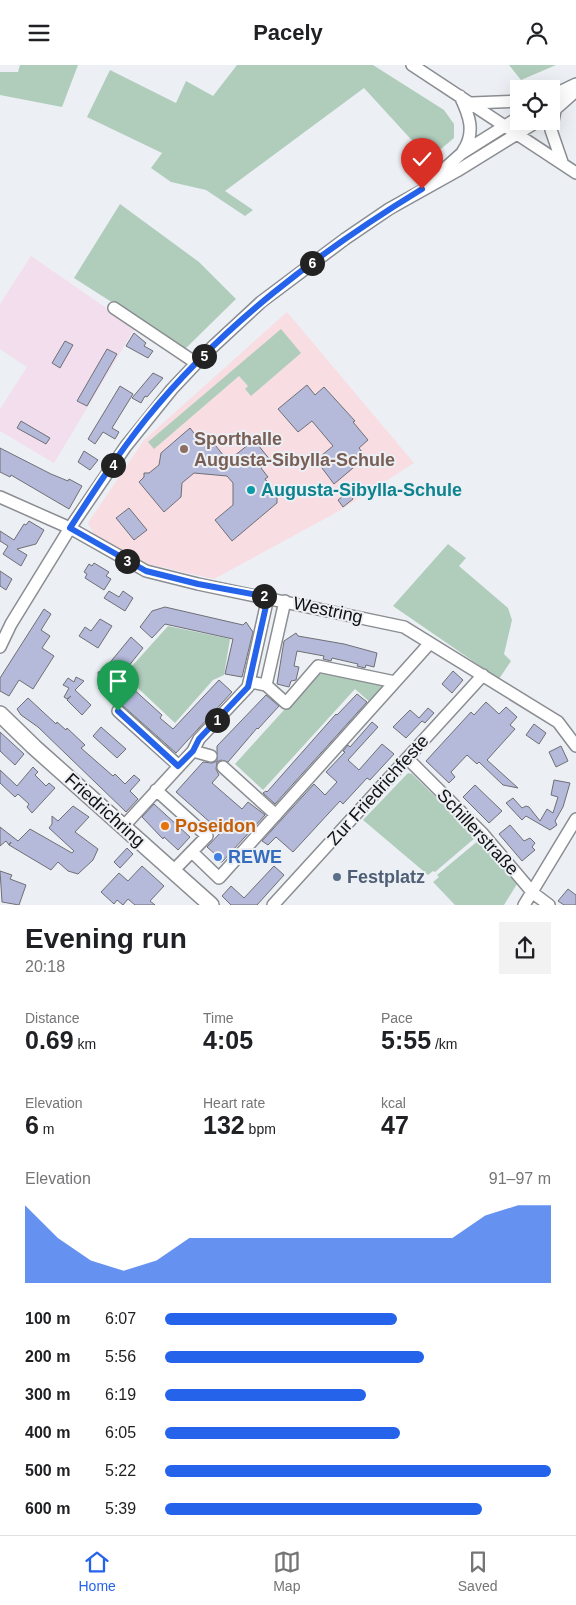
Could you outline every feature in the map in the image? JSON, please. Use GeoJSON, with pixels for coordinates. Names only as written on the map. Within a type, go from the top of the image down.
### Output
{"type":"FeatureCollection","features":[{"type":"Feature","properties":{"kind":"main road","name":"Friedrichring"},"geometry":{"type":"LineString","coordinates":[[0,714],[122,827],[211,905]]}},
{"type":"Feature","properties":{"kind":"street"},"geometry":{"type":"LineString","coordinates":[[412,65],[519,133],[576,173]]}},
{"type":"Feature","properties":{"kind":"street"},"geometry":{"type":"LineString","coordinates":[[560,92],[576,84]]}},
{"type":"Feature","properties":{"kind":"street"},"geometry":{"type":"LineString","coordinates":[[560,106],[576,91]]}},
{"type":"Feature","properties":{"kind":"street"},"geometry":{"type":"LineString","coordinates":[[460,96],[468,115],[471,133],[462,153]]}},
{"type":"Feature","properties":{"kind":"street"},"geometry":{"type":"LineString","coordinates":[[472,103],[510,101]]}},
{"type":"Feature","properties":{"kind":"street"},"geometry":{"type":"LineString","coordinates":[[422,189],[462,153],[510,123]]}},
{"type":"Feature","properties":{"kind":"street"},"geometry":{"type":"LineString","coordinates":[[1,643],[70,528],[126,445],[196,363],[236,325],[298,272],[422,189],[457,171],[524,130]]}},
{"type":"Feature","properties":{"kind":"street"},"geometry":{"type":"LineString","coordinates":[[551,130],[562,162]]}},
{"type":"Feature","properties":{"kind":"street"},"geometry":{"type":"LineString","coordinates":[[114,308],[196,363]]}},
{"type":"Feature","properties":{"kind":"street","name":"Westring"},"geometry":{"type":"LineString","coordinates":[[0,497],[70,528],[146,571],[198,584],[268,597],[404,627],[558,722],[576,746]]}},
{"type":"Feature","properties":{"kind":"street"},"geometry":{"type":"LineString","coordinates":[[122,827],[193,751],[199,739],[248,687],[268,597]]}},
{"type":"Feature","properties":{"kind":"street"},"geometry":{"type":"LineString","coordinates":[[266,685],[285,601]]}},
{"type":"Feature","properties":{"kind":"street"},"geometry":{"type":"LineString","coordinates":[[192,852],[219,877],[430,643]]}},
{"type":"Feature","properties":{"kind":"street"},"geometry":{"type":"LineString","coordinates":[[250,682],[266,685],[286,703],[318,666],[395,682]]}},
{"type":"Feature","properties":{"kind":"street","name":"Zur Friedrichfeste"},"geometry":{"type":"LineString","coordinates":[[273,905],[483,675]]}},
{"type":"Feature","properties":{"kind":"street"},"geometry":{"type":"LineString","coordinates":[[118,711],[178,766]]}},
{"type":"Feature","properties":{"kind":"street"},"geometry":{"type":"LineString","coordinates":[[193,751],[211,756]]}},
{"type":"Feature","properties":{"kind":"street","name":"Schillerstraße"},"geometry":{"type":"LineString","coordinates":[[407,758],[483,834],[533,893],[549,905]]}},
{"type":"Feature","properties":{"kind":"street"},"geometry":{"type":"LineString","coordinates":[[223,767],[276,815]]}},
{"type":"Feature","properties":{"kind":"street"},"geometry":{"type":"LineString","coordinates":[[156,790],[207,836],[174,871]]}},
{"type":"Feature","properties":{"kind":"street"},"geometry":{"type":"LineString","coordinates":[[524,905],[576,819]]}},
{"type":"Feature","properties":{"kind":"shaded area"},"geometry":{"type":"Polygon","coordinates":[[[31,256],[135,328],[54,463],[0,431],[0,409],[27,367],[0,349],[0,304],[31,256]]]}},
{"type":"Feature","properties":{"kind":"shaded area"},"geometry":{"type":"Polygon","coordinates":[[[287,312],[414,463],[339,511],[214,579],[144,563],[94,534],[88,523],[144,440],[287,312]]]}},
{"type":"Feature","properties":{"kind":"green space"},"geometry":{"type":"Polygon","coordinates":[[[20,65],[78,65],[62,107],[0,95],[0,72],[18,72],[20,65]]]}},
{"type":"Feature","properties":{"kind":"green space"},"geometry":{"type":"Polygon","coordinates":[[[237,65],[373,65],[444,110],[454,124],[454,138],[429,159],[364,88],[225,191],[253,210],[245,216],[206,190],[171,182],[151,168],[162,153],[87,117],[110,70],[176,103],[186,81],[213,96],[237,65]]]}},
{"type":"Feature","properties":{"kind":"green space"},"geometry":{"type":"Polygon","coordinates":[[[509,65],[556,65],[521,80],[509,65]]]}},
{"type":"Feature","properties":{"kind":"green space"},"geometry":{"type":"Polygon","coordinates":[[[120,204],[199,262],[236,299],[185,349],[74,278],[120,204]]]}},
{"type":"Feature","properties":{"kind":"green space"},"geometry":{"type":"Polygon","coordinates":[[[281,329],[301,353],[251,396],[245,389],[248,386],[239,376],[154,449],[148,442],[281,329]]]}},
{"type":"Feature","properties":{"kind":"green space"},"geometry":{"type":"Polygon","coordinates":[[[448,544],[466,558],[459,566],[508,608],[512,620],[504,654],[511,661],[499,679],[393,606],[448,544]]]}},
{"type":"Feature","properties":{"kind":"green space"},"geometry":{"type":"Polygon","coordinates":[[[168,626],[230,639],[224,675],[213,680],[175,723],[124,675],[168,626]]]}},
{"type":"Feature","properties":{"kind":"green space"},"geometry":{"type":"Polygon","coordinates":[[[327,671],[381,682],[387,686],[372,704],[355,689],[263,790],[235,764],[313,678],[327,671]]]}},
{"type":"Feature","properties":{"kind":"green space"},"geometry":{"type":"Polygon","coordinates":[[[408,773],[412,774],[476,837],[435,872],[433,871],[428,875],[363,820],[408,773]]]}},
{"type":"Feature","properties":{"kind":"green space"},"geometry":{"type":"Polygon","coordinates":[[[479,840],[517,884],[504,905],[455,905],[433,882],[439,877],[437,875],[479,840]]]}},
{"type":"Feature","properties":{"kind":"building"},"geometry":{"type":"Polygon","coordinates":[[[134,333],[146,343],[144,346],[153,351],[148,358],[126,346],[134,333]]]}},
{"type":"Feature","properties":{"kind":"building"},"geometry":{"type":"Polygon","coordinates":[[[65,341],[73,345],[60,368],[52,363],[65,341]]]}},
{"type":"Feature","properties":{"kind":"building"},"geometry":{"type":"Polygon","coordinates":[[[107,349],[117,354],[87,406],[77,401],[107,349]]]}},
{"type":"Feature","properties":{"kind":"building"},"geometry":{"type":"Polygon","coordinates":[[[153,373],[163,378],[147,397],[145,396],[141,403],[132,398],[153,373]]]}},
{"type":"Feature","properties":{"kind":"building"},"geometry":{"type":"Polygon","coordinates":[[[307,385],[315,395],[324,387],[355,421],[353,422],[368,440],[359,448],[366,457],[334,484],[316,460],[333,446],[312,421],[298,432],[278,409],[307,385]]]}},
{"type":"Feature","properties":{"kind":"building"},"geometry":{"type":"Polygon","coordinates":[[[120,386],[133,394],[112,428],[119,432],[115,439],[103,432],[95,444],[88,439],[120,386]]]}},
{"type":"Feature","properties":{"kind":"building"},"geometry":{"type":"Polygon","coordinates":[[[21,421],[50,438],[46,444],[17,428],[21,421]]]}},
{"type":"Feature","properties":{"kind":"building","name":"Augusta-Sibylla-Schule"},"geometry":{"type":"Polygon","coordinates":[[[190,428],[200,441],[207,435],[228,461],[254,440],[271,461],[261,468],[268,477],[265,479],[277,494],[277,503],[232,541],[215,520],[233,505],[233,483],[227,476],[194,473],[182,483],[181,497],[164,512],[139,482],[144,477],[144,473],[149,473],[159,465],[161,453],[190,428]]]}},
{"type":"Feature","properties":{"kind":"building"},"geometry":{"type":"Polygon","coordinates":[[[0,448],[51,474],[68,481],[69,479],[82,486],[69,509],[11,475],[10,477],[0,472],[0,448]]]}},
{"type":"Feature","properties":{"kind":"building"},"geometry":{"type":"Polygon","coordinates":[[[84,451],[98,460],[90,470],[78,462],[84,451]]]}},
{"type":"Feature","properties":{"kind":"building"},"geometry":{"type":"Polygon","coordinates":[[[348,492],[353,499],[343,507],[338,500],[348,492]]]}},
{"type":"Feature","properties":{"kind":"building"},"geometry":{"type":"Polygon","coordinates":[[[129,508],[147,530],[134,540],[116,518],[129,508]]]}},
{"type":"Feature","properties":{"kind":"building"},"geometry":{"type":"Polygon","coordinates":[[[29,521],[44,530],[36,544],[17,549],[27,555],[21,566],[3,554],[8,546],[0,541],[0,531],[14,540],[24,524],[26,525],[29,521]]]}},
{"type":"Feature","properties":{"kind":"building"},"geometry":{"type":"Polygon","coordinates":[[[94,563],[109,572],[106,576],[111,579],[104,590],[85,578],[87,574],[84,572],[89,564],[92,566],[94,563]]]}},
{"type":"Feature","properties":{"kind":"building"},"geometry":{"type":"Polygon","coordinates":[[[0,571],[12,579],[6,590],[0,586],[0,571]]]}},
{"type":"Feature","properties":{"kind":"building"},"geometry":{"type":"Polygon","coordinates":[[[109,591],[119,597],[123,591],[133,598],[125,611],[104,598],[109,591]]]}},
{"type":"Feature","properties":{"kind":"building"},"geometry":{"type":"Polygon","coordinates":[[[165,607],[243,625],[246,622],[253,632],[242,677],[225,674],[233,639],[165,624],[152,638],[140,627],[152,611],[165,607]]]}},
{"type":"Feature","properties":{"kind":"building"},"geometry":{"type":"Polygon","coordinates":[[[44,609],[51,614],[41,630],[50,636],[42,648],[54,656],[33,689],[19,680],[9,696],[0,691],[0,678],[44,609]]]}},
{"type":"Feature","properties":{"kind":"building"},"geometry":{"type":"Polygon","coordinates":[[[100,619],[112,626],[98,648],[79,636],[85,627],[91,631],[100,619]]]}},
{"type":"Feature","properties":{"kind":"building"},"geometry":{"type":"Polygon","coordinates":[[[296,633],[298,636],[344,644],[377,653],[374,667],[366,665],[365,668],[357,666],[358,664],[332,658],[331,661],[323,659],[324,656],[297,651],[294,666],[299,667],[296,680],[291,681],[289,687],[277,684],[284,641],[296,633]]]}},
{"type":"Feature","properties":{"kind":"building"},"geometry":{"type":"Polygon","coordinates":[[[131,637],[143,648],[120,677],[162,715],[160,718],[173,729],[219,680],[232,692],[176,753],[104,689],[99,689],[98,672],[103,671],[131,637]]]}},
{"type":"Feature","properties":{"kind":"building"},"geometry":{"type":"Polygon","coordinates":[[[453,671],[463,680],[452,693],[442,684],[453,671]]]}},
{"type":"Feature","properties":{"kind":"building"},"geometry":{"type":"Polygon","coordinates":[[[76,677],[84,681],[75,690],[91,705],[82,715],[67,700],[71,696],[67,699],[64,697],[69,688],[63,685],[68,678],[74,682],[76,677]]]}},
{"type":"Feature","properties":{"kind":"building"},"geometry":{"type":"Polygon","coordinates":[[[357,694],[367,702],[275,804],[263,793],[267,792],[336,714],[357,694]]]}},
{"type":"Feature","properties":{"kind":"building"},"geometry":{"type":"Polygon","coordinates":[[[266,695],[279,706],[228,762],[221,760],[217,762],[216,769],[219,775],[212,783],[242,809],[248,802],[265,815],[222,862],[215,861],[216,855],[207,847],[221,832],[176,792],[203,762],[212,763],[217,761],[217,746],[266,695]]]}},
{"type":"Feature","properties":{"kind":"building"},"geometry":{"type":"Polygon","coordinates":[[[28,698],[56,724],[57,722],[66,730],[67,728],[85,745],[81,748],[113,776],[115,774],[125,784],[134,775],[140,780],[130,791],[138,799],[126,812],[38,727],[21,715],[17,709],[28,698]]]}},
{"type":"Feature","properties":{"kind":"building"},"geometry":{"type":"Polygon","coordinates":[[[486,702],[499,714],[506,707],[517,717],[510,725],[515,729],[487,760],[518,788],[503,785],[479,762],[477,764],[467,755],[451,772],[455,777],[449,783],[426,761],[471,712],[474,715],[486,702]]]}},
{"type":"Feature","properties":{"kind":"building"},"geometry":{"type":"Polygon","coordinates":[[[428,708],[434,713],[425,723],[422,721],[406,738],[393,727],[410,710],[419,718],[428,708]]]}},
{"type":"Feature","properties":{"kind":"building"},"geometry":{"type":"Polygon","coordinates":[[[372,722],[378,727],[348,760],[359,770],[382,744],[394,754],[370,780],[367,778],[343,804],[340,801],[293,852],[276,837],[268,845],[262,841],[314,784],[325,795],[337,782],[326,772],[345,752],[343,751],[348,745],[350,747],[372,722]]]}},
{"type":"Feature","properties":{"kind":"building"},"geometry":{"type":"Polygon","coordinates":[[[534,724],[546,733],[539,744],[526,735],[534,724]]]}},
{"type":"Feature","properties":{"kind":"building"},"geometry":{"type":"Polygon","coordinates":[[[101,727],[126,749],[117,758],[93,736],[101,727]]]}},
{"type":"Feature","properties":{"kind":"building"},"geometry":{"type":"Polygon","coordinates":[[[0,732],[24,754],[15,765],[0,751],[0,732]]]}},
{"type":"Feature","properties":{"kind":"building"},"geometry":{"type":"Polygon","coordinates":[[[561,746],[568,761],[556,767],[549,752],[561,746]]]}},
{"type":"Feature","properties":{"kind":"building"},"geometry":{"type":"Polygon","coordinates":[[[33,767],[38,772],[35,775],[46,786],[49,783],[55,788],[32,813],[27,807],[29,804],[18,794],[15,797],[0,783],[0,770],[17,786],[33,767]]]}},
{"type":"Feature","properties":{"kind":"building"},"geometry":{"type":"Polygon","coordinates":[[[554,780],[570,783],[563,807],[555,821],[557,825],[550,830],[526,816],[522,820],[506,803],[513,798],[522,808],[529,807],[540,821],[547,809],[553,813],[558,797],[551,795],[554,780]]]}},
{"type":"Feature","properties":{"kind":"building"},"geometry":{"type":"Polygon","coordinates":[[[475,785],[502,811],[489,823],[463,797],[475,785]]]}},
{"type":"Feature","properties":{"kind":"building","name":"Poseidon"},"geometry":{"type":"Polygon","coordinates":[[[154,804],[190,837],[178,850],[164,837],[163,839],[142,817],[154,804]]]}},
{"type":"Feature","properties":{"kind":"building"},"geometry":{"type":"Polygon","coordinates":[[[73,806],[89,817],[75,832],[98,849],[93,860],[78,874],[68,871],[58,862],[51,870],[9,845],[6,841],[0,846],[0,827],[18,841],[30,829],[72,853],[74,851],[49,828],[52,824],[52,816],[58,821],[73,806]]]}},
{"type":"Feature","properties":{"kind":"building"},"geometry":{"type":"Polygon","coordinates":[[[510,825],[524,841],[530,838],[535,843],[532,847],[535,850],[522,861],[499,834],[510,825]]]}},
{"type":"Feature","properties":{"kind":"building"},"geometry":{"type":"Polygon","coordinates":[[[127,848],[133,854],[120,868],[114,862],[127,848]]]}},
{"type":"Feature","properties":{"kind":"building"},"geometry":{"type":"Polygon","coordinates":[[[142,866],[164,886],[150,901],[155,905],[135,905],[128,899],[123,905],[117,900],[114,904],[101,892],[119,873],[128,881],[142,866]]]}},
{"type":"Feature","properties":{"kind":"building"},"geometry":{"type":"Polygon","coordinates":[[[274,866],[284,875],[257,905],[231,905],[222,896],[231,886],[244,898],[274,866]]]}},
{"type":"Feature","properties":{"kind":"building"},"geometry":{"type":"Polygon","coordinates":[[[0,871],[12,875],[10,879],[26,885],[19,905],[2,902],[0,871]]]}},
{"type":"Feature","properties":{"kind":"building"},"geometry":{"type":"Polygon","coordinates":[[[568,889],[576,895],[576,905],[564,905],[558,901],[568,889]]]}},
{"type":"Feature","properties":{"kind":"place","name":"Sporthalle Augusta-Sibylla-Schule"},"geometry":{"type":"Point","coordinates":[184,449]}},
{"type":"Feature","properties":{"kind":"place","name":"Augusta-Sibylla-Schule"},"geometry":{"type":"Point","coordinates":[251,490]}},
{"type":"Feature","properties":{"kind":"place","name":"Poseidon"},"geometry":{"type":"Point","coordinates":[165,826]}},
{"type":"Feature","properties":{"kind":"place","name":"REWE"},"geometry":{"type":"Point","coordinates":[218,857]}},
{"type":"Feature","properties":{"kind":"place","name":"Festplatz"},"geometry":{"type":"Point","coordinates":[337,877]}},
{"type":"Feature","properties":{"kind":"route"},"geometry":{"type":"LineString","coordinates":[[118,711],[178,766],[193,751],[199,739],[248,687],[268,597],[198,584],[146,571],[70,528],[126,445],[147,418],[196,363],[230,330],[298,272],[389,209],[422,189]]}}]}
